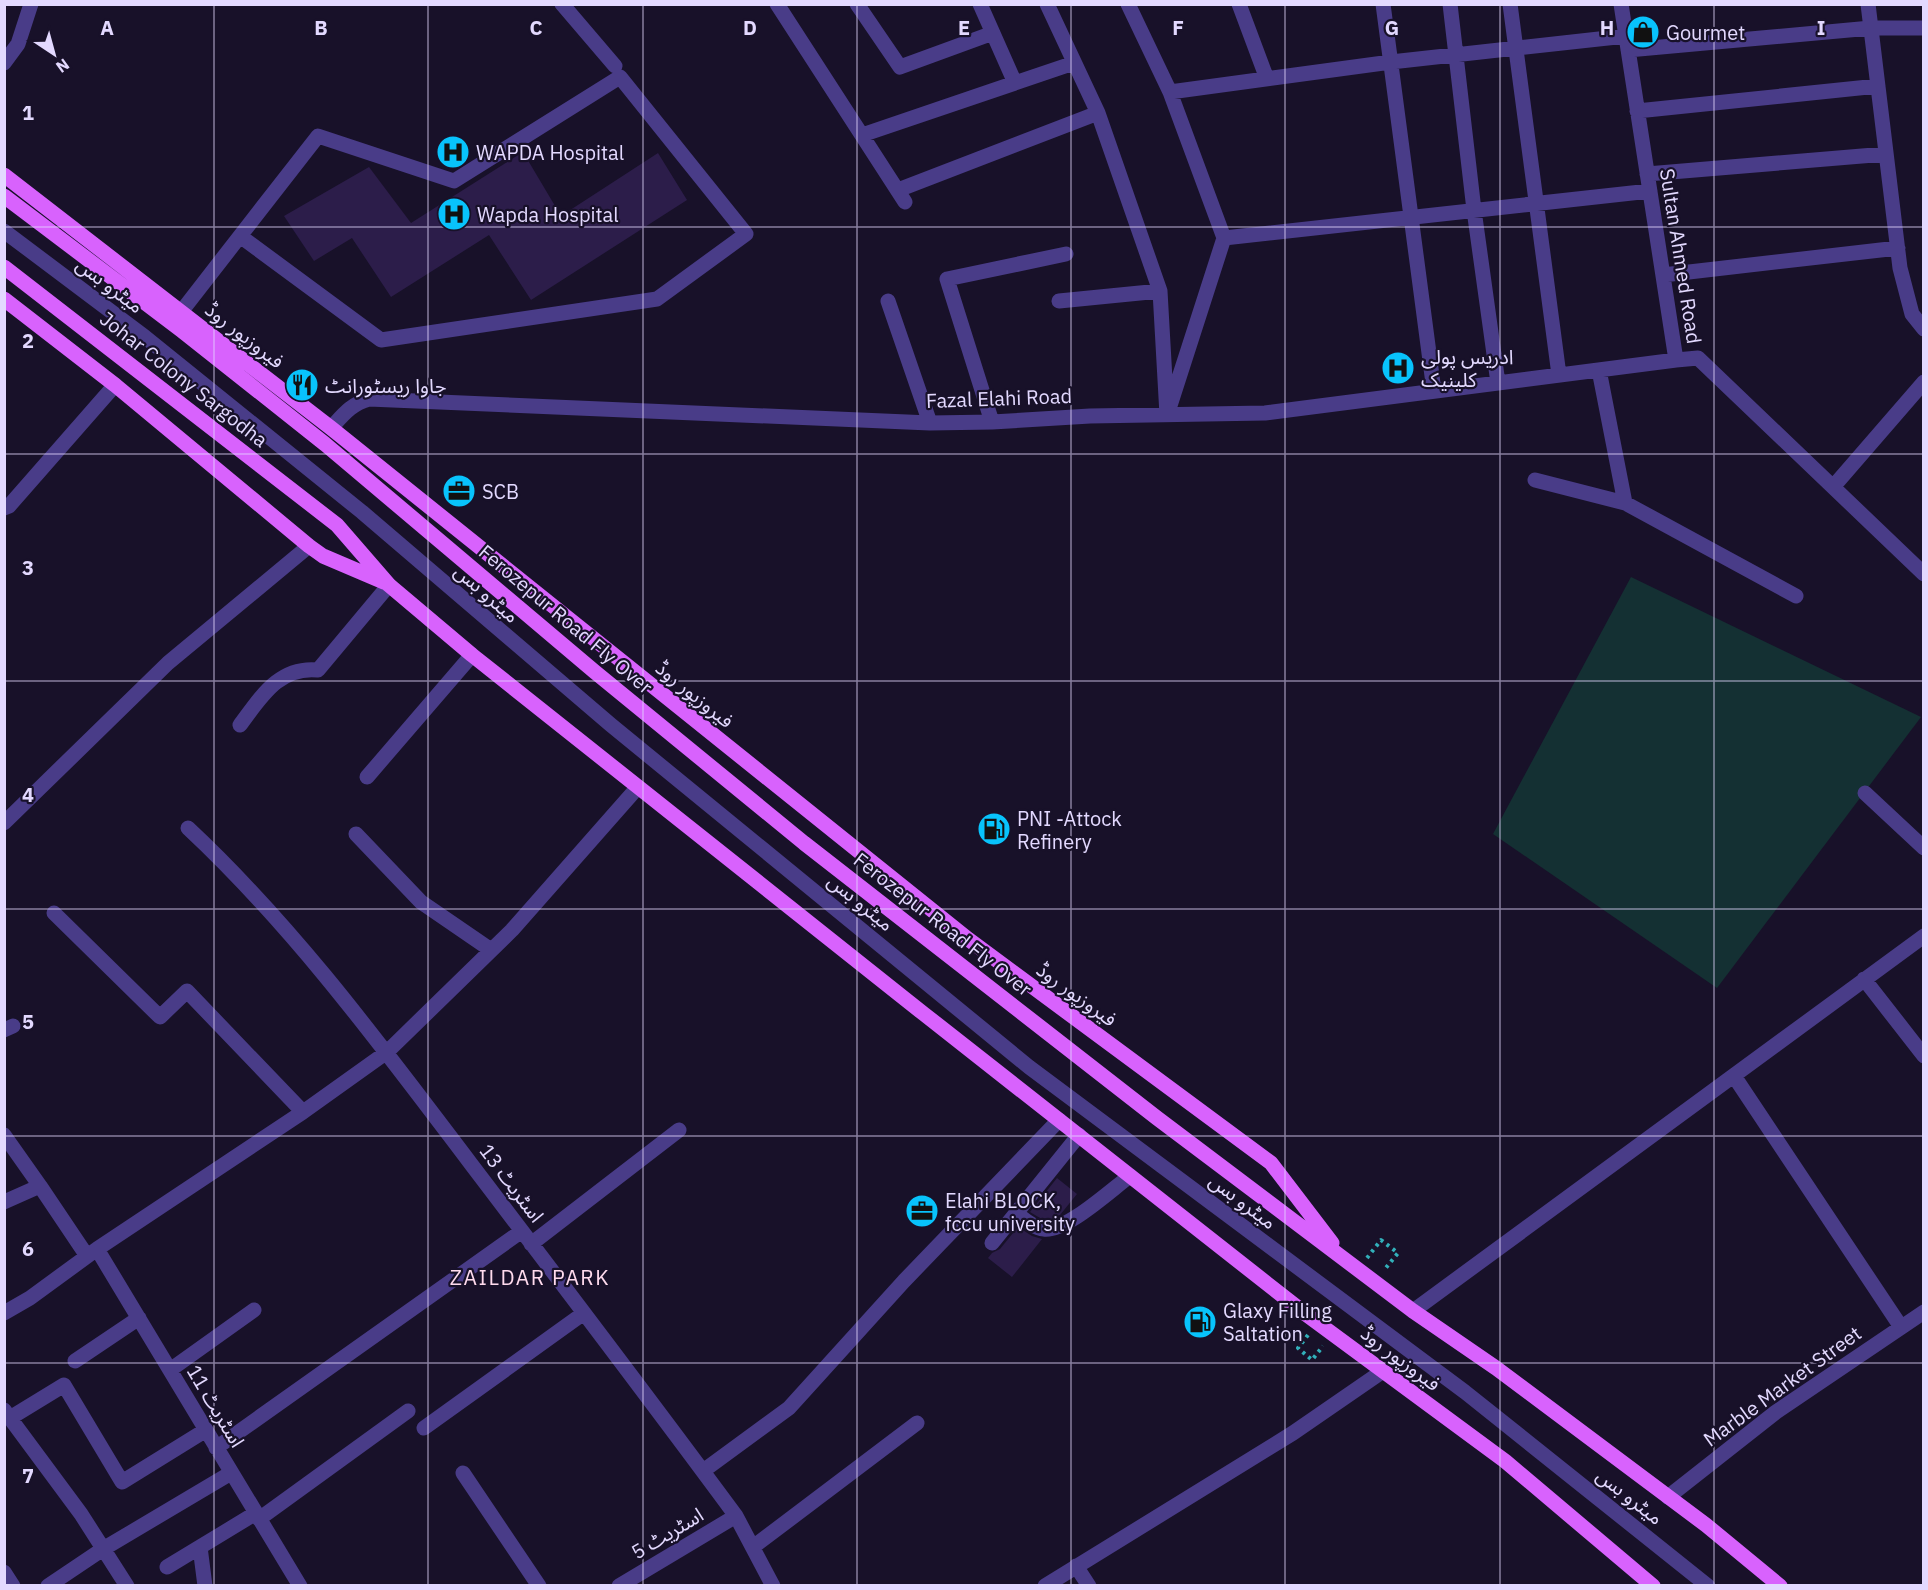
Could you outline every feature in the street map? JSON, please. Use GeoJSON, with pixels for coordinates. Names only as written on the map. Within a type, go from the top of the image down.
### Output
{"type":"FeatureCollection","features":[{"type":"Feature","properties":{"kind":"main road","name":"فیروزپور روڈ"},"geometry":{"type":"LineString","coordinates":[[4,175],[331,428],[968,939],[1271,1163],[1345,1260]]}},
{"type":"Feature","properties":{"kind":"main road","name":"Ferozepur Road Fly Over"},"geometry":{"type":"LineString","coordinates":[[4,196],[182,330],[326,444],[595,672],[804,843],[1157,1118]]}},
{"type":"Feature","properties":{"kind":"main road","name":"Johar Colony Sargodha"},"geometry":{"type":"LineString","coordinates":[[4,267],[337,525]]}},
{"type":"Feature","properties":{"kind":"main road","name":"فیروزپور روڈ"},"geometry":{"type":"LineString","coordinates":[[4,299],[115,385],[309,546],[323,556],[389,585]]}},
{"type":"Feature","properties":{"kind":"main road","name":"فیروزپور روڈ"},"geometry":{"type":"LineString","coordinates":[[337,525],[389,585],[472,655],[1307,1315],[1505,1461],[1653,1586]]}},
{"type":"Feature","properties":{"kind":"main road","name":"فیروزپور روڈ"},"geometry":{"type":"LineString","coordinates":[[1157,1118],[1413,1311],[1496,1368],[1706,1525],[1780,1586]]}},
{"type":"Feature","properties":{"kind":"street"},"geometry":{"type":"LineString","coordinates":[[4,63],[18,44],[31,4]]}},
{"type":"Feature","properties":{"kind":"street"},"geometry":{"type":"LineString","coordinates":[[777,4],[901,196],[1098,113]]}},
{"type":"Feature","properties":{"kind":"street"},"geometry":{"type":"LineString","coordinates":[[857,4],[900,67],[993,33]]}},
{"type":"Feature","properties":{"kind":"street"},"geometry":{"type":"LineString","coordinates":[[980,4],[1015,83]]}},
{"type":"Feature","properties":{"kind":"street"},"geometry":{"type":"LineString","coordinates":[[1047,4],[1098,113],[1160,291],[1167,415]]}},
{"type":"Feature","properties":{"kind":"street"},"geometry":{"type":"LineString","coordinates":[[1128,4],[1170,92],[1224,238],[1167,415]]}},
{"type":"Feature","properties":{"kind":"street"},"geometry":{"type":"LineString","coordinates":[[1239,4],[1267,79]]}},
{"type":"Feature","properties":{"kind":"street"},"geometry":{"type":"LineString","coordinates":[[1383,4],[1434,392]]}},
{"type":"Feature","properties":{"kind":"street"},"geometry":{"type":"LineString","coordinates":[[1450,4],[1474,210],[1498,383]]}},
{"type":"Feature","properties":{"kind":"street"},"geometry":{"type":"LineString","coordinates":[[1510,4],[1559,375]]}},
{"type":"Feature","properties":{"kind":"street","name":"Sultan Ahmed Road"},"geometry":{"type":"LineString","coordinates":[[1621,4],[1676,360],[1698,358],[1923,573]]}},
{"type":"Feature","properties":{"kind":"street"},"geometry":{"type":"LineString","coordinates":[[1868,4],[1900,268],[1912,314],[1923,328]]}},
{"type":"Feature","properties":{"kind":"street"},"geometry":{"type":"LineString","coordinates":[[563,5],[615,66]]}},
{"type":"Feature","properties":{"kind":"street"},"geometry":{"type":"LineString","coordinates":[[1170,92],[1391,62],[1516,50],[1871,28],[1923,28]]}},
{"type":"Feature","properties":{"kind":"street"},"geometry":{"type":"LineString","coordinates":[[862,135],[1074,63]]}},
{"type":"Feature","properties":{"kind":"street"},"geometry":{"type":"LineString","coordinates":[[181,312],[240,236],[318,136],[454,181],[620,77],[746,234],[657,298],[381,340],[240,236]]}},
{"type":"Feature","properties":{"kind":"street"},"geometry":{"type":"LineString","coordinates":[[1637,111],[1878,86]]}},
{"type":"Feature","properties":{"kind":"street"},"geometry":{"type":"LineString","coordinates":[[1647,174],[1886,154]]}},
{"type":"Feature","properties":{"kind":"street"},"geometry":{"type":"LineString","coordinates":[[1224,238],[1650,191]]}},
{"type":"Feature","properties":{"kind":"street","name":"میٹرو بس"},"geometry":{"type":"LineString","coordinates":[[4,231],[145,338],[352,504],[611,725],[1029,1067],[1465,1392],[1708,1586]]}},
{"type":"Feature","properties":{"kind":"street"},"geometry":{"type":"LineString","coordinates":[[1663,275],[1898,248]]}},
{"type":"Feature","properties":{"kind":"street"},"geometry":{"type":"LineString","coordinates":[[992,422],[947,279],[1066,254]]}},
{"type":"Feature","properties":{"kind":"street"},"geometry":{"type":"LineString","coordinates":[[1059,301],[1160,291]]}},
{"type":"Feature","properties":{"kind":"street"},"geometry":{"type":"LineString","coordinates":[[888,301],[930,423]]}},
{"type":"Feature","properties":{"kind":"street","name":"Fazal Elahi Road"},"geometry":{"type":"LineString","coordinates":[[331,428],[349,408],[369,399],[930,423],[1090,416],[1265,413],[1676,360]]}},
{"type":"Feature","properties":{"kind":"street"},"geometry":{"type":"LineString","coordinates":[[1599,370],[1625,503]]}},
{"type":"Feature","properties":{"kind":"street"},"geometry":{"type":"LineString","coordinates":[[1833,487],[1923,382]]}},
{"type":"Feature","properties":{"kind":"street"},"geometry":{"type":"LineString","coordinates":[[4,508],[9,506],[115,385]]}},
{"type":"Feature","properties":{"kind":"street"},"geometry":{"type":"LineString","coordinates":[[1535,480],[1625,503],[1796,596]]}},
{"type":"Feature","properties":{"kind":"street"},"geometry":{"type":"LineString","coordinates":[[4,823],[168,663],[309,546]]}},
{"type":"Feature","properties":{"kind":"street"},"geometry":{"type":"LineString","coordinates":[[240,725],[271,686],[290,673],[304,669],[318,670],[389,585]]}},
{"type":"Feature","properties":{"kind":"street"},"geometry":{"type":"LineString","coordinates":[[367,777],[472,655]]}},
{"type":"Feature","properties":{"kind":"street"},"geometry":{"type":"LineString","coordinates":[[4,1313],[30,1298],[92,1252],[303,1112],[387,1052],[512,930],[638,787]]}},
{"type":"Feature","properties":{"kind":"street"},"geometry":{"type":"LineString","coordinates":[[1865,793],[1923,848]]}},
{"type":"Feature","properties":{"kind":"street","name":"اسٹریٹ 13"},"geometry":{"type":"LineString","coordinates":[[188,828],[219,857],[276,918],[387,1052],[736,1516],[773,1586]]}},
{"type":"Feature","properties":{"kind":"street"},"geometry":{"type":"LineString","coordinates":[[356,834],[421,902],[491,950]]}},
{"type":"Feature","properties":{"kind":"street"},"geometry":{"type":"LineString","coordinates":[[54,912],[160,1017],[187,991],[303,1112]]}},
{"type":"Feature","properties":{"kind":"street"},"geometry":{"type":"LineString","coordinates":[[1413,1311],[1923,936]]}},
{"type":"Feature","properties":{"kind":"street"},"geometry":{"type":"LineString","coordinates":[[1864,980],[1923,1056]]}},
{"type":"Feature","properties":{"kind":"street"},"geometry":{"type":"LineString","coordinates":[[1734,1076],[1901,1327]]}},
{"type":"Feature","properties":{"kind":"street"},"geometry":{"type":"LineString","coordinates":[[702,1471],[789,1408],[904,1281],[1059,1120]]}},
{"type":"Feature","properties":{"kind":"street"},"geometry":{"type":"LineString","coordinates":[[531,1244],[679,1130]]}},
{"type":"Feature","properties":{"kind":"street","name":"اسٹریٹ 11"},"geometry":{"type":"LineString","coordinates":[[4,1135],[139,1318],[300,1586]]}},
{"type":"Feature","properties":{"kind":"street"},"geometry":{"type":"LineString","coordinates":[[992,1243],[1079,1136]]}},
{"type":"Feature","properties":{"kind":"street"},"geometry":{"type":"LineString","coordinates":[[1016,1213],[1033,1226],[1054,1229],[1130,1176]]}},
{"type":"Feature","properties":{"kind":"street"},"geometry":{"type":"LineString","coordinates":[[4,1202],[40,1186]]}},
{"type":"Feature","properties":{"kind":"street"},"geometry":{"type":"LineString","coordinates":[[216,1448],[522,1231]]}},
{"type":"Feature","properties":{"kind":"street"},"geometry":{"type":"LineString","coordinates":[[170,1370],[254,1310]]}},
{"type":"Feature","properties":{"kind":"street","name":"Marble Market Street"},"geometry":{"type":"LineString","coordinates":[[1668,1497],[1776,1412],[1923,1312]]}},
{"type":"Feature","properties":{"kind":"street"},"geometry":{"type":"LineString","coordinates":[[424,1428],[584,1313]]}},
{"type":"Feature","properties":{"kind":"street"},"geometry":{"type":"LineString","coordinates":[[75,1361],[139,1318]]}},
{"type":"Feature","properties":{"kind":"street"},"geometry":{"type":"LineString","coordinates":[[1045,1586],[1293,1433],[1383,1371]]}},
{"type":"Feature","properties":{"kind":"street"},"geometry":{"type":"LineString","coordinates":[[123,1584],[103,1549],[38,1453],[7,1414],[64,1385],[122,1482],[206,1430]]}},
{"type":"Feature","properties":{"kind":"street"},"geometry":{"type":"LineString","coordinates":[[166,1567],[257,1516],[408,1411]]}},
{"type":"Feature","properties":{"kind":"street"},"geometry":{"type":"LineString","coordinates":[[753,1547],[917,1423]]}},
{"type":"Feature","properties":{"kind":"street"},"geometry":{"type":"LineString","coordinates":[[48,1586],[103,1549],[231,1473]]}},
{"type":"Feature","properties":{"kind":"street"},"geometry":{"type":"LineString","coordinates":[[463,1473],[539,1586]]}},
{"type":"Feature","properties":{"kind":"street","name":"اسٹریٹ 5"},"geometry":{"type":"LineString","coordinates":[[619,1586],[736,1516]]}},
{"type":"Feature","properties":{"kind":"street"},"geometry":{"type":"LineString","coordinates":[[200,1547],[205,1586]]}},
{"type":"Feature","properties":{"kind":"street"},"geometry":{"type":"LineString","coordinates":[[1076,1566],[1089,1586]]}},
{"type":"Feature","properties":{"kind":"street"},"geometry":{"type":"LineString","coordinates":[[4,1572],[13,1586]]}},
{"type":"Feature","properties":{"kind":"path"},"geometry":{"type":"LineString","coordinates":[[1381,1240],[1398,1252]]}},
{"type":"Feature","properties":{"kind":"path"},"geometry":{"type":"LineString","coordinates":[[1298,1348],[1312,1360]]}},
{"type":"Feature","properties":{"kind":"green space"},"geometry":{"type":"Polygon","coordinates":[[[1631,577],[1921,717],[1717,988],[1493,834],[1631,577]]]}},
{"type":"Feature","properties":{"kind":"building"},"geometry":{"type":"Polygon","coordinates":[[[523,152],[561,216],[658,153],[687,200],[531,300],[489,235],[391,297],[352,238],[314,261],[284,216],[369,167],[411,223],[523,152]]]}},
{"type":"Feature","properties":{"kind":"building"},"geometry":{"type":"Polygon","coordinates":[[[1057,1178],[1077,1194],[1060,1215],[1051,1219],[1040,1218],[1030,1212],[1057,1178]]]}},
{"type":"Feature","properties":{"kind":"building"},"geometry":{"type":"Polygon","coordinates":[[[1018,1227],[1042,1239],[1012,1277],[988,1258],[1000,1249],[1018,1227]]]}},
{"type":"Feature","properties":{"kind":"place","name":"Gourmet"},"geometry":{"type":"Point","coordinates":[1643,32]}},
{"type":"Feature","properties":{"kind":"place","name":"WAPDA Hospital"},"geometry":{"type":"Point","coordinates":[453,152]}},
{"type":"Feature","properties":{"kind":"place","name":"Wapda Hospital"},"geometry":{"type":"Point","coordinates":[454,214]}},
{"type":"Feature","properties":{"kind":"place","name":"ادریس پولی کلینیک"},"geometry":{"type":"Point","coordinates":[1398,368]}},
{"type":"Feature","properties":{"kind":"place","name":"جاوا ریسٹورانٹ"},"geometry":{"type":"Point","coordinates":[302,385]}},
{"type":"Feature","properties":{"kind":"place","name":"SCB"},"geometry":{"type":"Point","coordinates":[459,491]}},
{"type":"Feature","properties":{"kind":"place","name":"PNI -Attock Refinery"},"geometry":{"type":"Point","coordinates":[994,829]}},
{"type":"Feature","properties":{"kind":"place","name":"Elahi BLOCK, fccu university"},"geometry":{"type":"Point","coordinates":[922,1211]}},
{"type":"Feature","properties":{"kind":"place","name":"Glaxy Filling Saltation"},"geometry":{"type":"Point","coordinates":[1200,1322]}},
{"type":"Feature","properties":{"kind":"district","name":"ZAILDAR PARK"},"geometry":{"type":"Point","coordinates":[530,1277]}}]}
